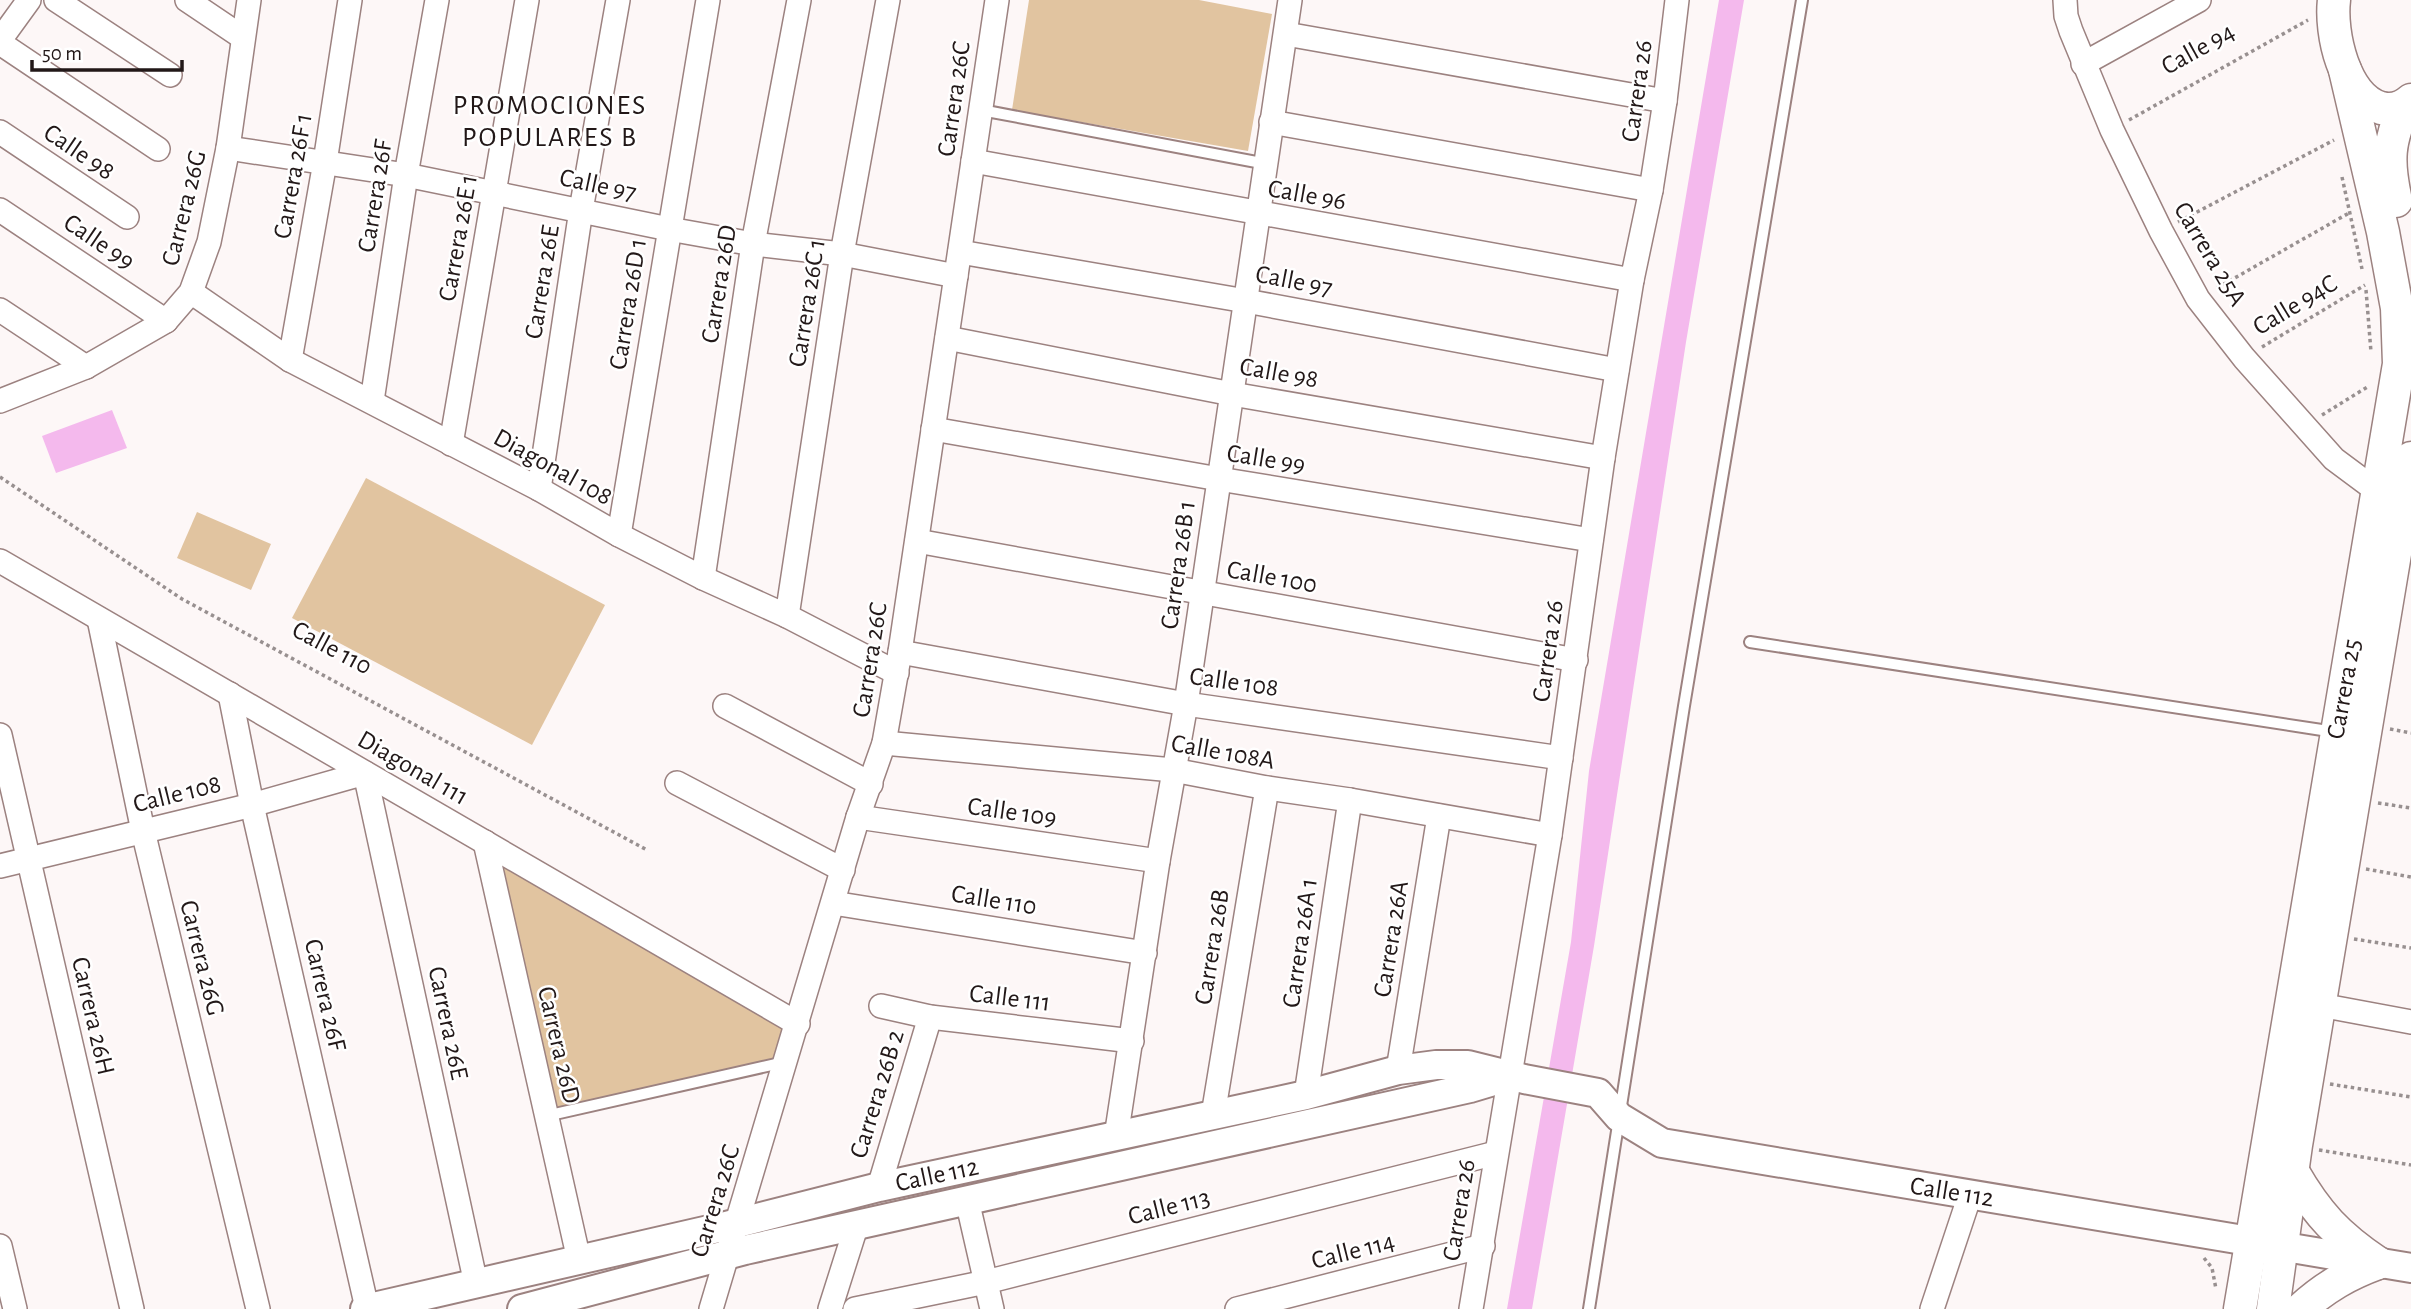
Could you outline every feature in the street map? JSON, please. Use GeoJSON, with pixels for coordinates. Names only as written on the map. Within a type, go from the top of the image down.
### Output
{"type":"FeatureCollection","features":[{"type":"Feature","properties":{"kind":"main road","name":"Carrera 25"},"geometry":{"type":"LineString","coordinates":[[2228,1301],[2250,1242],[2399,364],[2398,309],[2384,232],[2335,32],[2323,9]]}},
{"type":"Feature","properties":{"kind":"main road"},"geometry":{"type":"LineString","coordinates":[[2345,71],[2358,92],[2374,105],[2387,109],[2408,103]]}},
{"type":"Feature","properties":{"kind":"main road"},"geometry":{"type":"LineString","coordinates":[[2408,103],[2391,139],[2389,162],[2411,269]]}},
{"type":"Feature","properties":{"kind":"main road","name":"Carrera 25"},"geometry":{"type":"LineString","coordinates":[[2273,1309],[2294,1158],[2355,800],[2402,554],[2411,458]]}},
{"type":"Feature","properties":{"kind":"main road"},"geometry":{"type":"LineString","coordinates":[[2294,1158],[2320,1215],[2347,1242],[2378,1263]]}},
{"type":"Feature","properties":{"kind":"main road"},"geometry":{"type":"LineString","coordinates":[[2301,1309],[2321,1291],[2348,1274],[2378,1263]]}},
{"type":"Feature","properties":{"kind":"street"},"geometry":{"type":"LineString","coordinates":[[29,0],[0,42],[158,149]]}},
{"type":"Feature","properties":{"kind":"street"},"geometry":{"type":"LineString","coordinates":[[56,0],[170,75]]}},
{"type":"Feature","properties":{"kind":"street"},"geometry":{"type":"LineString","coordinates":[[187,0],[242,37]]}},
{"type":"Feature","properties":{"kind":"street","name":"Carrera 26G"},"geometry":{"type":"LineString","coordinates":[[0,401],[86,367],[166,321],[191,292],[209,242],[228,148],[249,0]]}},
{"type":"Feature","properties":{"kind":"street","name":"Carrera 26F 1"},"geometry":{"type":"LineString","coordinates":[[290,360],[350,0]]}},
{"type":"Feature","properties":{"kind":"street","name":"Carrera 26F"},"geometry":{"type":"LineString","coordinates":[[372,401],[406,175],[437,0]]}},
{"type":"Feature","properties":{"kind":"street","name":"Carrera 26E 1"},"geometry":{"type":"LineString","coordinates":[[450,444],[527,0]]}},
{"type":"Feature","properties":{"kind":"street","name":"Carrera 26E"},"geometry":{"type":"LineString","coordinates":[[538,489],[581,210],[618,0]]}},
{"type":"Feature","properties":{"kind":"street","name":"Carrera 26D 1"},"geometry":{"type":"LineString","coordinates":[[620,535],[708,0]]}},
{"type":"Feature","properties":{"kind":"street","name":"Carrera 26D"},"geometry":{"type":"LineString","coordinates":[[703,578],[753,244],[799,0]]}},
{"type":"Feature","properties":{"kind":"street","name":"Carrera 26C 1"},"geometry":{"type":"LineString","coordinates":[[788,615],[842,254],[888,0]]}},
{"type":"Feature","properties":{"kind":"street","name":"Carrera 26C"},"geometry":{"type":"LineString","coordinates":[[711,1309],[858,817],[884,743],[899,662],[997,0]]}},
{"type":"Feature","properties":{"kind":"street","name":"Carrera 26B 1"},"geometry":{"type":"LineString","coordinates":[[1116,1137],[1158,861],[1203,593],[1290,0]]}},
{"type":"Feature","properties":{"kind":"street","name":"Carrera 25A"},"geometry":{"type":"LineString","coordinates":[[2065,0],[2066,16],[2083,64],[2112,130],[2161,231],[2198,299],[2244,358],[2334,459],[2377,491]]}},
{"type":"Feature","properties":{"kind":"street"},"geometry":{"type":"LineString","coordinates":[[2083,64],[2199,0]]}},
{"type":"Feature","properties":{"kind":"street","name":"Carrera 26"},"geometry":{"type":"LineString","coordinates":[[1471,1309],[1496,1153],[1517,1078],[1603,458],[1665,101],[1673,1]]}},
{"type":"Feature","properties":{"kind":"street"},"geometry":{"type":"LineString","coordinates":[[1286,34],[1665,101]]}},
{"type":"Feature","properties":{"kind":"street"},"geometry":{"type":"LineString","coordinates":[[1271,122],[1651,190]]}},
{"type":"Feature","properties":{"kind":"street","name":"Calle 98"},"geometry":{"type":"LineString","coordinates":[[0,132],[127,218]]}},
{"type":"Feature","properties":{"kind":"street","name":"Calle 97"},"geometry":{"type":"LineString","coordinates":[[228,148],[406,175],[669,229],[753,244],[842,254],[956,276]]}},
{"type":"Feature","properties":{"kind":"street","name":"Calle 96"},"geometry":{"type":"LineString","coordinates":[[973,162],[1632,280]]}},
{"type":"Feature","properties":{"kind":"street","name":"Calle 99"},"geometry":{"type":"LineString","coordinates":[[0,210],[166,321]]}},
{"type":"Feature","properties":{"kind":"street","name":"Calle 97"},"geometry":{"type":"LineString","coordinates":[[960,252],[1246,300],[1617,370]]}},
{"type":"Feature","properties":{"kind":"street","name":"Diagonal 108"},"geometry":{"type":"LineString","coordinates":[[191,292],[290,360],[538,489],[620,535],[703,578],[899,662]]}},
{"type":"Feature","properties":{"kind":"street"},"geometry":{"type":"LineString","coordinates":[[0,310],[86,367]]}},
{"type":"Feature","properties":{"kind":"street","name":"Calle 98"},"geometry":{"type":"LineString","coordinates":[[947,338],[1232,394],[1603,458]]}},
{"type":"Feature","properties":{"kind":"street","name":"Calle 99"},"geometry":{"type":"LineString","coordinates":[[933,429],[1591,540]]}},
{"type":"Feature","properties":{"kind":"street","name":"Calle 100"},"geometry":{"type":"LineString","coordinates":[[917,541],[1576,660]]}},
{"type":"Feature","properties":{"kind":"street","name":"Diagonal 111"},"geometry":{"type":"LineString","coordinates":[[0,561],[798,1024]]}},
{"type":"Feature","properties":{"kind":"street","name":"Carrera 26G"},"geometry":{"type":"LineString","coordinates":[[99,619],[143,831],[258,1309]]}},
{"type":"Feature","properties":{"kind":"street","name":"Calle 108"},"geometry":{"type":"LineString","coordinates":[[899,662],[1561,758]]}},
{"type":"Feature","properties":{"kind":"street","name":"Carrera 26F"},"geometry":{"type":"LineString","coordinates":[[230,694],[366,1309]]}},
{"type":"Feature","properties":{"kind":"street"},"geometry":{"type":"LineString","coordinates":[[725,706],[871,784]]}},
{"type":"Feature","properties":{"kind":"street","name":"Carrera 26H"},"geometry":{"type":"LineString","coordinates":[[1,741],[132,1309]]}},
{"type":"Feature","properties":{"kind":"street","name":"Calle 108A"},"geometry":{"type":"LineString","coordinates":[[884,743],[1173,770],[1550,835]]}},
{"type":"Feature","properties":{"kind":"street","name":"Carrera 26E"},"geometry":{"type":"LineString","coordinates":[[365,773],[475,1284]]}},
{"type":"Feature","properties":{"kind":"street","name":"Calle 108"},"geometry":{"type":"LineString","coordinates":[[0,866],[253,804],[365,773]]}},
{"type":"Feature","properties":{"kind":"street"},"geometry":{"type":"LineString","coordinates":[[677,783],[842,870]]}},
{"type":"Feature","properties":{"kind":"street","name":"Carrera 26B"},"geometry":{"type":"LineString","coordinates":[[1213,1115],[1267,788]]}},
{"type":"Feature","properties":{"kind":"street","name":"Carrera 26A 1"},"geometry":{"type":"LineString","coordinates":[[1306,1095],[1350,800]]}},
{"type":"Feature","properties":{"kind":"street","name":"Carrera 26A"},"geometry":{"type":"LineString","coordinates":[[1398,1070],[1439,816]]}},
{"type":"Feature","properties":{"kind":"street","name":"Calle 109"},"geometry":{"type":"LineString","coordinates":[[858,817],[1158,861]]}},
{"type":"Feature","properties":{"kind":"street","name":"Carrera 26D"},"geometry":{"type":"LineString","coordinates":[[485,842],[579,1260]]}},
{"type":"Feature","properties":{"kind":"street","name":"Calle 110"},"geometry":{"type":"LineString","coordinates":[[833,903],[1145,953]]}},
{"type":"Feature","properties":{"kind":"street"},"geometry":{"type":"LineString","coordinates":[[2320,1005],[2411,1021]]}},
{"type":"Feature","properties":{"kind":"street","name":"Calle 111"},"geometry":{"type":"LineString","coordinates":[[881,1006],[930,1017],[1132,1041]]}},
{"type":"Feature","properties":{"kind":"street","name":"Carrera 26B 2"},"geometry":{"type":"LineString","coordinates":[[879,1187],[930,1017]]}},
{"type":"Feature","properties":{"kind":"street","name":"Calle 112"},"geometry":{"type":"LineString","coordinates":[[366,1309],[738,1223],[879,1187],[1306,1095],[1398,1070],[1436,1065],[1468,1065],[1517,1078],[1598,1093],[1619,1117],[1662,1143],[2411,1268]]}},
{"type":"Feature","properties":{"kind":"street","name":"Calle 112"},"geometry":{"type":"LineString","coordinates":[[522,1309],[589,1301],[729,1254],[1517,1078]]}},
{"type":"Feature","properties":{"kind":"street","name":"Calle 113"},"geometry":{"type":"LineString","coordinates":[[855,1309],[986,1282],[1496,1153]]}},
{"type":"Feature","properties":{"kind":"street"},"geometry":{"type":"LineString","coordinates":[[1932,1309],[1970,1195]]}},
{"type":"Feature","properties":{"kind":"street"},"geometry":{"type":"LineString","coordinates":[[967,1200],[992,1309]]}},
{"type":"Feature","properties":{"kind":"street"},"geometry":{"type":"LineString","coordinates":[[830,1309],[856,1227]]}},
{"type":"Feature","properties":{"kind":"street"},"geometry":{"type":"LineString","coordinates":[[0,1246],[15,1309]]}},
{"type":"Feature","properties":{"kind":"street","name":"Calle 114"},"geometry":{"type":"LineString","coordinates":[[1237,1309],[1483,1246]]}},
{"type":"Feature","properties":{"kind":"lane"},"geometry":{"type":"LineString","coordinates":[[1589,1309],[1684,706],[1802,0]]}},
{"type":"Feature","properties":{"kind":"lane"},"geometry":{"type":"LineString","coordinates":[[981,110],[1267,164]]}},
{"type":"Feature","properties":{"kind":"lane"},"geometry":{"type":"LineString","coordinates":[[1750,642],[2337,733]]}},
{"type":"Feature","properties":{"kind":"lane"},"geometry":{"type":"LineString","coordinates":[[546,1116],[786,1062]]}},
{"type":"Feature","properties":{"kind":"path","name":"Calle 94"},"geometry":{"type":"LineString","coordinates":[[2112,130],[2323,9]]}},
{"type":"Feature","properties":{"kind":"path"},"geometry":{"type":"LineString","coordinates":[[2161,231],[2334,140],[2337,152]]}},
{"type":"Feature","properties":{"kind":"path"},"geometry":{"type":"LineString","coordinates":[[2342,176],[2365,285],[2371,355]]}},
{"type":"Feature","properties":{"kind":"path"},"geometry":{"type":"LineString","coordinates":[[2198,299],[2349,213]]}},
{"type":"Feature","properties":{"kind":"path","name":"Calle 94C"},"geometry":{"type":"LineString","coordinates":[[2244,358],[2365,285]]}},
{"type":"Feature","properties":{"kind":"path"},"geometry":{"type":"LineString","coordinates":[[2304,426],[2373,383]]}},
{"type":"Feature","properties":{"kind":"path","name":"Calle 110"},"geometry":{"type":"LineString","coordinates":[[0,477],[182,598],[648,850]]}},
{"type":"Feature","properties":{"kind":"path"},"geometry":{"type":"LineString","coordinates":[[2381,728],[2411,733]]}},
{"type":"Feature","properties":{"kind":"path"},"geometry":{"type":"LineString","coordinates":[[2355,800],[2411,808]]}},
{"type":"Feature","properties":{"kind":"path"},"geometry":{"type":"LineString","coordinates":[[2357,867],[2411,877]]}},
{"type":"Feature","properties":{"kind":"path"},"geometry":{"type":"LineString","coordinates":[[2346,937],[2411,948]]}},
{"type":"Feature","properties":{"kind":"path"},"geometry":{"type":"LineString","coordinates":[[2307,1081],[2411,1097]]}},
{"type":"Feature","properties":{"kind":"path"},"geometry":{"type":"LineString","coordinates":[[2294,1158],[2411,1165]]}},
{"type":"Feature","properties":{"kind":"path"},"geometry":{"type":"LineString","coordinates":[[2212,1268],[2228,1301]]}},
{"type":"Feature","properties":{"kind":"shaded area"},"geometry":{"type":"Polygon","coordinates":[[[1029,0],[1199,0],[1272,14],[1248,151],[1012,110],[1029,0]]]}},
{"type":"Feature","properties":{"kind":"shaded area"},"geometry":{"type":"Polygon","coordinates":[[[1719,0],[1744,0],[1686,342],[1594,946],[1532,1309],[1507,1309],[1571,942],[1589,771],[1719,0]]]}},
{"type":"Feature","properties":{"kind":"shaded area"},"geometry":{"type":"Polygon","coordinates":[[[112,410],[127,448],[56,473],[42,436],[112,410]]]}},
{"type":"Feature","properties":{"kind":"shaded area"},"geometry":{"type":"Polygon","coordinates":[[[366,478],[605,605],[532,745],[292,618],[366,478]]]}},
{"type":"Feature","properties":{"kind":"shaded area"},"geometry":{"type":"Polygon","coordinates":[[[197,512],[271,544],[251,590],[177,558],[197,512]]]}},
{"type":"Feature","properties":{"kind":"shaded area"},"geometry":{"type":"Polygon","coordinates":[[[485,842],[798,1024],[786,1062],[546,1116],[485,842]]]}},
{"type":"Feature","properties":{"kind":"district","name":"PROMOCIONES POPULARES B"},"geometry":{"type":"Point","coordinates":[550,122]}}]}
